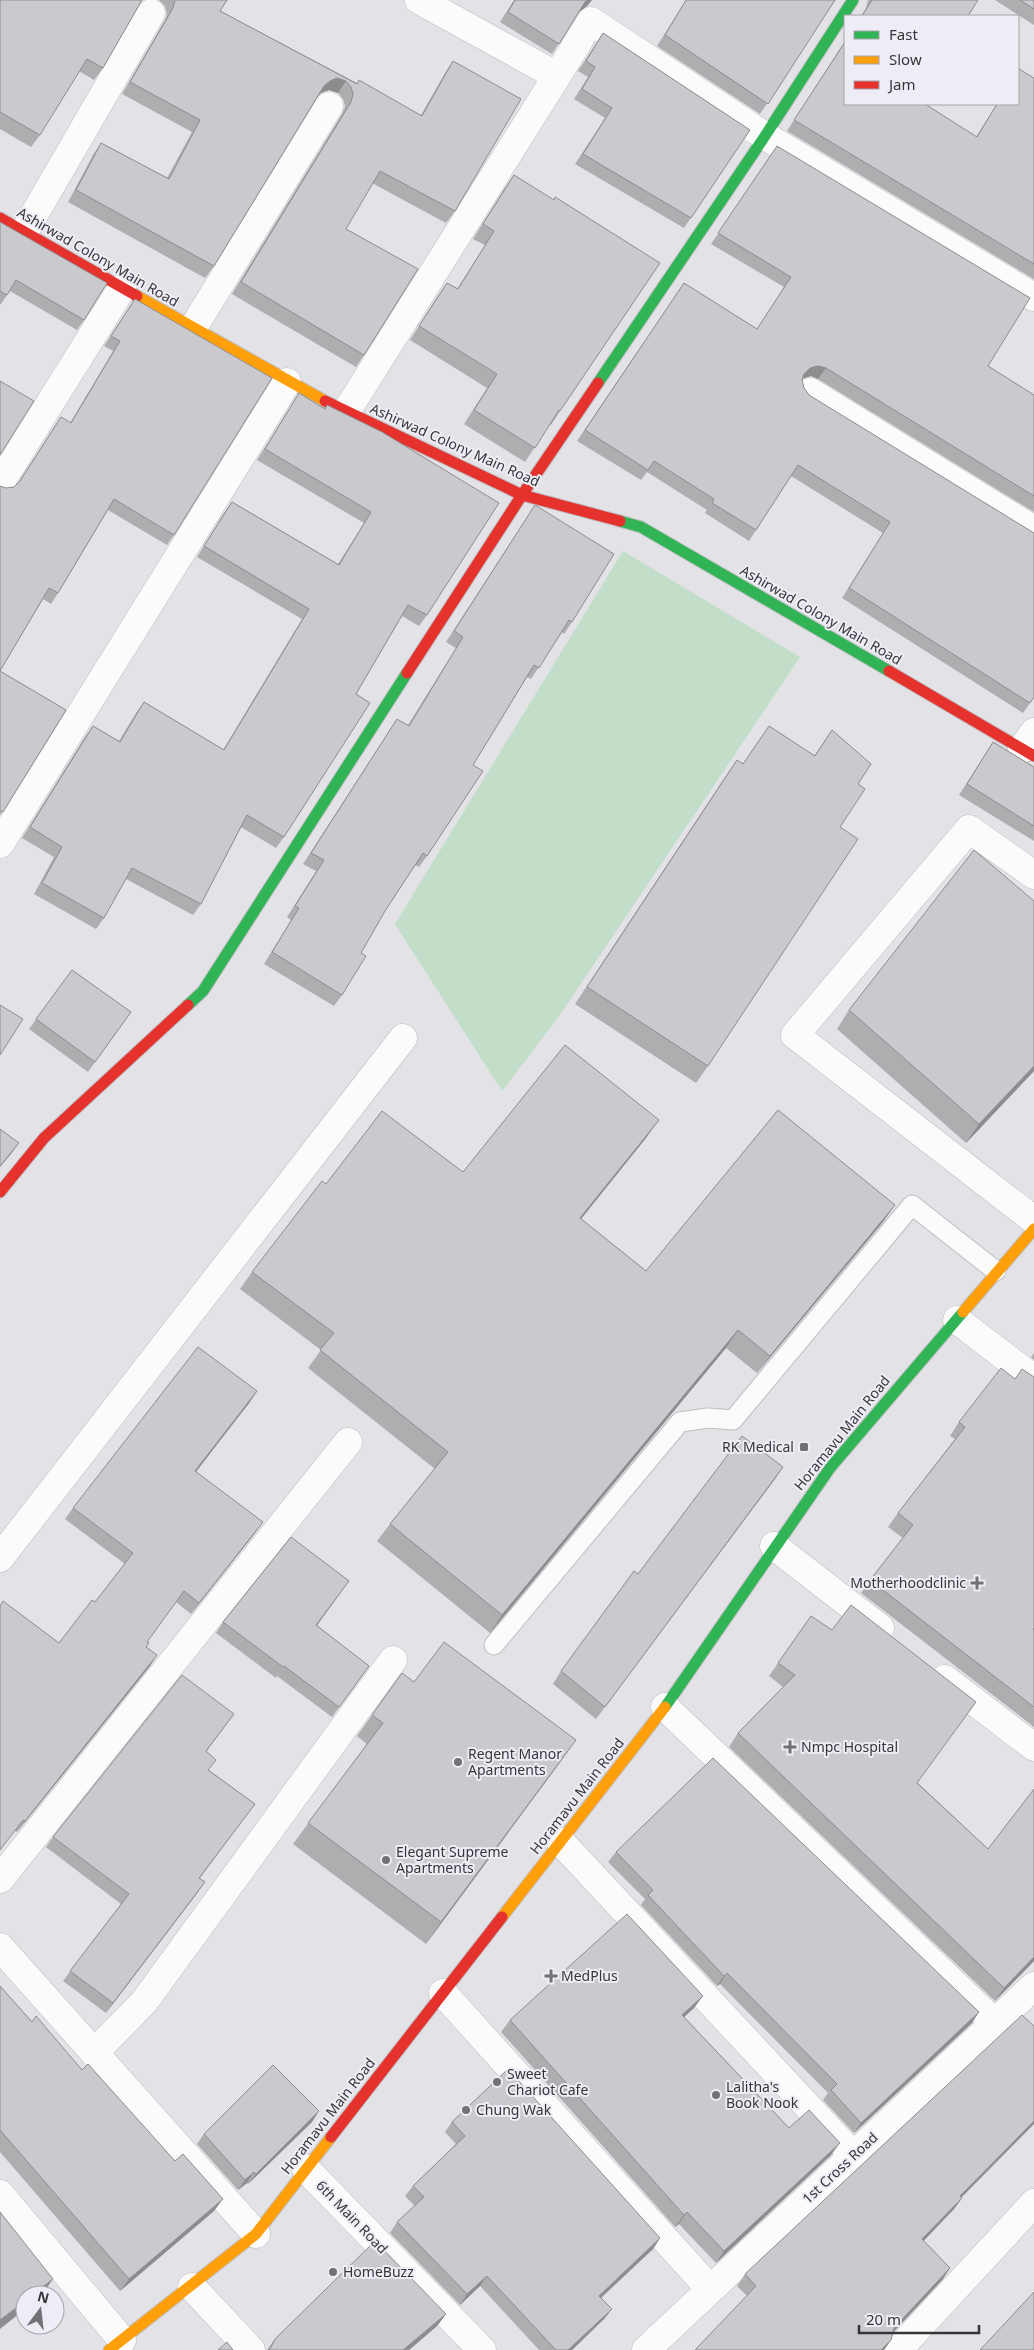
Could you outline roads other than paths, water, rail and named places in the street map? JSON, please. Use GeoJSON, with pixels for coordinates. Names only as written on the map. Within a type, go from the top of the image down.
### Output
{"type":"FeatureCollection","features":[{"type":"Feature","properties":{"kind":"street"},"geometry":{"type":"LineString","coordinates":[[419,0],[557,76]]}},
{"type":"Feature","properties":{"kind":"street"},"geometry":{"type":"LineString","coordinates":[[0,1192],[44,1138],[203,991],[522,495],[765,136],[853,0]]}},
{"type":"Feature","properties":{"kind":"street"},"geometry":{"type":"LineString","coordinates":[[24,232],[151,13]]}},
{"type":"Feature","properties":{"kind":"street"},"geometry":{"type":"LineString","coordinates":[[346,412],[591,22],[765,136],[1034,297]]}},
{"type":"Feature","properties":{"kind":"street"},"geometry":{"type":"LineString","coordinates":[[192,328],[329,106]]}},
{"type":"Feature","properties":{"kind":"street","name":"Ashirwad Colony Main Road"},"geometry":{"type":"LineString","coordinates":[[0,218],[287,382],[346,412],[522,495],[641,527],[1030,746]]}},
{"type":"Feature","properties":{"kind":"street"},"geometry":{"type":"LineString","coordinates":[[0,483],[122,288]]}},
{"type":"Feature","properties":{"kind":"street"},"geometry":{"type":"LineString","coordinates":[[0,844],[287,382]]}},
{"type":"Feature","properties":{"kind":"street"},"geometry":{"type":"LineString","coordinates":[[810,392],[1034,530]]}},
{"type":"Feature","properties":{"kind":"street"},"geometry":{"type":"LineString","coordinates":[[1034,875],[969,829],[795,1035],[1034,1220]]}},
{"type":"Feature","properties":{"kind":"street"},"geometry":{"type":"LineString","coordinates":[[0,1558],[403,1038]]}},
{"type":"Feature","properties":{"kind":"street","name":"Horamavu Main Road"},"geometry":{"type":"LineString","coordinates":[[116,2345],[192,2287],[256,2234],[665,1707],[774,1546],[830,1468],[957,1320],[996,1271],[1034,1229]]}},
{"type":"Feature","properties":{"kind":"street"},"geometry":{"type":"LineString","coordinates":[[957,1320],[1034,1379]]}},
{"type":"Feature","properties":{"kind":"street"},"geometry":{"type":"LineString","coordinates":[[0,1879],[348,1442]]}},
{"type":"Feature","properties":{"kind":"street"},"geometry":{"type":"LineString","coordinates":[[774,1546],[900,1644]]}},
{"type":"Feature","properties":{"kind":"street"},"geometry":{"type":"LineString","coordinates":[[94,2052],[144,2002],[393,1660]]}},
{"type":"Feature","properties":{"kind":"street"},"geometry":{"type":"LineString","coordinates":[[924,1662],[1034,1748]]}},
{"type":"Feature","properties":{"kind":"street"},"geometry":{"type":"LineString","coordinates":[[665,1707],[994,2022]]}},
{"type":"Feature","properties":{"kind":"street"},"geometry":{"type":"LineString","coordinates":[[560,1842],[853,2155]]}},
{"type":"Feature","properties":{"kind":"street"},"geometry":{"type":"LineString","coordinates":[[0,1947],[256,2234]]}},
{"type":"Feature","properties":{"kind":"street","name":"1st Cross Road"},"geometry":{"type":"LineString","coordinates":[[646,2350],[1034,1986]]}},
{"type":"Feature","properties":{"kind":"street"},"geometry":{"type":"LineString","coordinates":[[443,1994],[710,2289]]}},
{"type":"Feature","properties":{"kind":"street","name":"6th Main Road"},"geometry":{"type":"LineString","coordinates":[[306,2169],[482,2350]]}},
{"type":"Feature","properties":{"kind":"street"},"geometry":{"type":"LineString","coordinates":[[0,2194],[116,2345]]}},
{"type":"Feature","properties":{"kind":"street"},"geometry":{"type":"LineString","coordinates":[[898,2350],[1034,2203]]}},
{"type":"Feature","properties":{"kind":"street"},"geometry":{"type":"LineString","coordinates":[[192,2287],[251,2350]]}},
{"type":"Feature","properties":{"kind":"lane"},"geometry":{"type":"LineString","coordinates":[[494,1644],[680,1422],[708,1418],[733,1420],[912,1206],[996,1271]]}},
{"type":"Feature","properties":{"kind":"place","name":"RK Medical"},"geometry":{"type":"Point","coordinates":[804,1447]}},
{"type":"Feature","properties":{"kind":"place","name":"Motherhoodclinic"},"geometry":{"type":"Point","coordinates":[977,1583]}},
{"type":"Feature","properties":{"kind":"place","name":"Nmpc Hospital"},"geometry":{"type":"Point","coordinates":[790,1747]}},
{"type":"Feature","properties":{"kind":"place","name":"Regent Manor Apartments"},"geometry":{"type":"Point","coordinates":[458,1762]}},
{"type":"Feature","properties":{"kind":"place","name":"Elegant Supreme Apartments"},"geometry":{"type":"Point","coordinates":[386,1860]}},
{"type":"Feature","properties":{"kind":"place","name":"MedPlus"},"geometry":{"type":"Point","coordinates":[551,1976]}},
{"type":"Feature","properties":{"kind":"place","name":"Sweet Chariot Cafe"},"geometry":{"type":"Point","coordinates":[497,2082]}},
{"type":"Feature","properties":{"kind":"place","name":"Lalitha's Book Nook"},"geometry":{"type":"Point","coordinates":[716,2095]}},
{"type":"Feature","properties":{"kind":"place","name":"Chung Wak"},"geometry":{"type":"Point","coordinates":[466,2110]}},
{"type":"Feature","properties":{"kind":"place","name":"HomeBuzz"},"geometry":{"type":"Point","coordinates":[333,2272]}}]}
